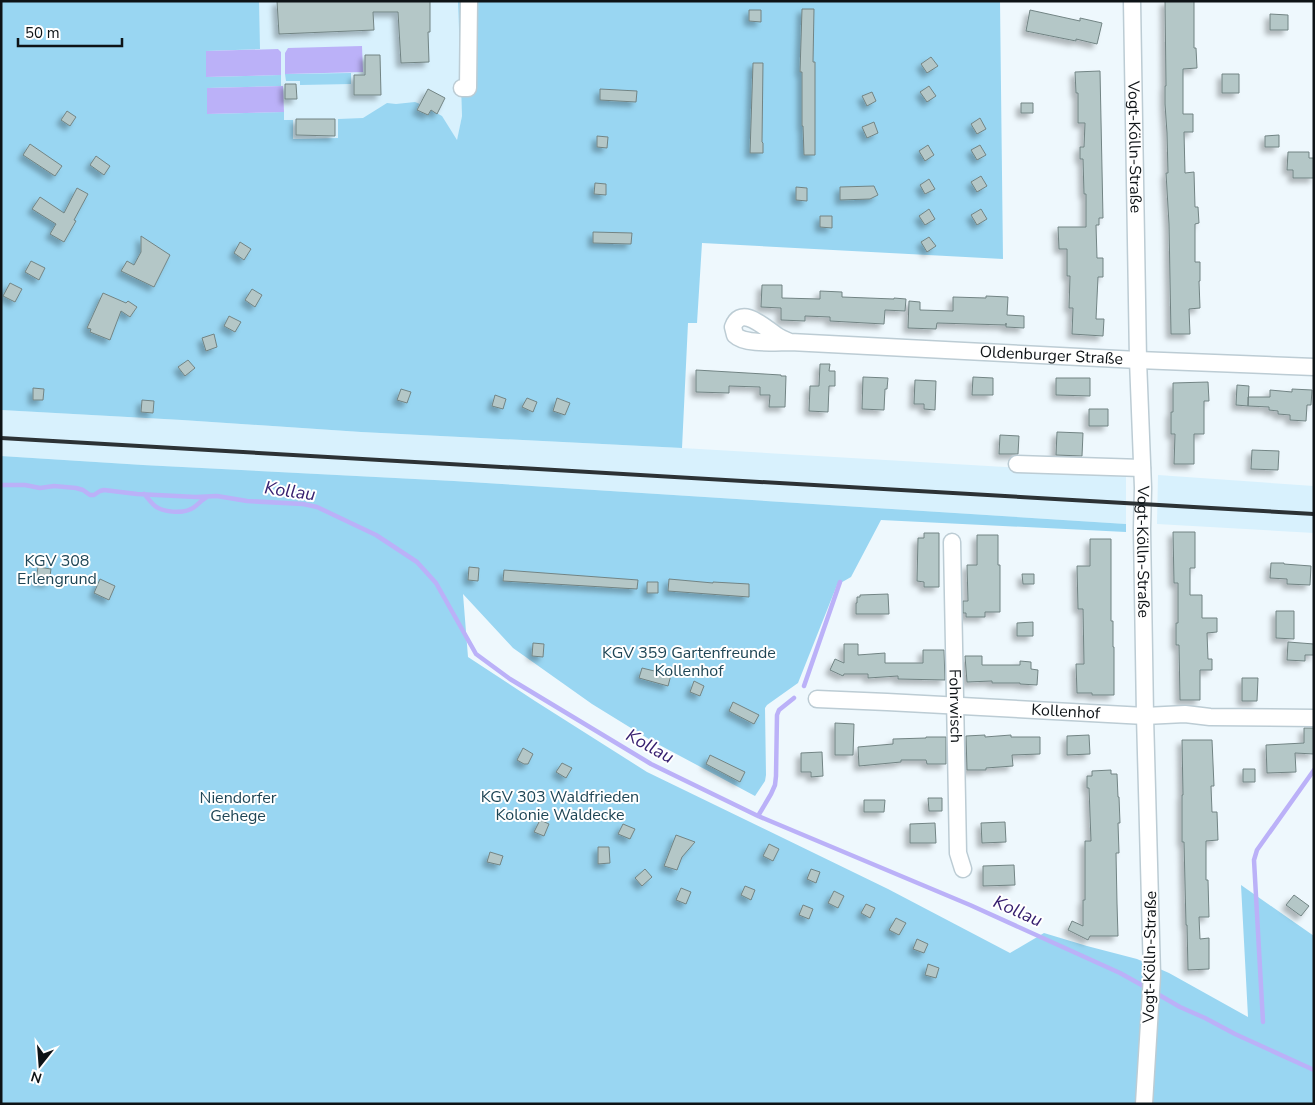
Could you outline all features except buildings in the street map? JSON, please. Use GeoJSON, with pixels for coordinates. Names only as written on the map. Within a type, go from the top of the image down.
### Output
{"type":"FeatureCollection","features":[{"type":"Feature","properties":{"kind":"street"},"geometry":{"type":"LineString","coordinates":[[462,88],[468,88],[469,1]]}},
{"type":"Feature","properties":{"kind":"street","name":"Vogt-Kölln-Straße"},"geometry":{"type":"LineString","coordinates":[[1132,1],[1138,360],[1142,468],[1145,716],[1152,980],[1144,1104]]}},
{"type":"Feature","properties":{"kind":"street","name":"Oldenburger Straße"},"geometry":{"type":"LineString","coordinates":[[790,342],[1314,367]]}},
{"type":"Feature","properties":{"kind":"street"},"geometry":{"type":"LineString","coordinates":[[1016,464],[1142,468]]}},
{"type":"Feature","properties":{"kind":"street","name":"Fohrwisch"},"geometry":{"type":"LineString","coordinates":[[952,542],[958,853],[963,869]]}},
{"type":"Feature","properties":{"kind":"street","name":"Kollenhof"},"geometry":{"type":"LineString","coordinates":[[817,699],[1145,716],[1185,714],[1210,717],[1314,718]]}},
{"type":"Feature","properties":{"kind":"shaded area"},"geometry":{"type":"Polygon","coordinates":[[[223,1],[458,1],[462,116],[457,141],[338,119],[338,138],[293,139],[293,120],[200,121],[206,18],[223,1]]]}},
{"type":"Feature","properties":{"kind":"shaded area"},"geometry":{"type":"Polygon","coordinates":[[[362,46],[363,72],[285,74],[285,53],[288,48],[362,46]]]}},
{"type":"Feature","properties":{"kind":"shaded area"},"geometry":{"type":"Polygon","coordinates":[[[278,49],[281,52],[281,75],[206,77],[206,51],[278,49]]]}},
{"type":"Feature","properties":{"kind":"shaded area"},"geometry":{"type":"Polygon","coordinates":[[[283,86],[284,112],[207,114],[207,88],[283,86]]]}},
{"type":"Feature","properties":{"kind":"shaded area"},"geometry":{"type":"Polygon","coordinates":[[[1,410],[361,432],[682,448],[1126,474],[1126,524],[454,481],[1,456],[1,410]]]}},
{"type":"Feature","properties":{"kind":"shaded area"},"geometry":{"type":"Polygon","coordinates":[[[1158,475],[1314,486],[1314,533],[1157,524],[1158,475]]]}},
{"type":"Feature","properties":{"kind":"green space"},"geometry":{"type":"Polygon","coordinates":[[[1,1],[259,1],[260,49],[206,51],[207,77],[281,75],[281,86],[207,88],[207,114],[284,112],[284,120],[293,120],[293,139],[338,138],[338,119],[363,118],[387,103],[415,102],[420,104],[417,109],[431,110],[442,116],[457,140],[462,116],[458,1],[1000,1],[1003,259],[702,243],[697,323],[688,323],[682,448],[361,432],[1,410],[1,1]]]}},
{"type":"Feature","properties":{"kind":"green space"},"geometry":{"type":"Polygon","coordinates":[[[351,73],[351,84],[300,85],[300,81],[286,81],[285,74],[351,73]]]}},
{"type":"Feature","properties":{"kind":"green space","name":"Niendorfer Gehege"},"geometry":{"type":"Polygon","coordinates":[[[1,456],[454,481],[1126,524],[1126,532],[881,520],[851,577],[837,585],[798,683],[765,708],[766,775],[765,781],[755,796],[652,741],[592,704],[513,648],[463,594],[468,657],[647,772],[888,889],[1010,953],[1044,933],[1137,959],[1169,973],[1248,1017],[1241,885],[1314,936],[1314,1104],[1,1104],[1,456]]]}},
{"type":"Feature","properties":{"kind":"waterway","name":"Kollau"},"geometry":{"type":"LineString","coordinates":[[1,485],[76,488],[90,495],[104,490],[137,494],[196,497],[217,496],[247,501],[303,504],[317,507],[376,535],[417,562],[436,583],[476,654],[510,679],[651,764],[758,816],[970,905],[1120,973],[1147,988]]}},
{"type":"Feature","properties":{"kind":"waterway"},"geometry":{"type":"LineString","coordinates":[[144,494],[155,506],[172,512],[191,509],[207,497]]}},
{"type":"Feature","properties":{"kind":"waterway"},"geometry":{"type":"LineString","coordinates":[[804,686],[840,582]]}},
{"type":"Feature","properties":{"kind":"waterway"},"geometry":{"type":"LineString","coordinates":[[758,816],[775,785],[777,715],[779,710],[794,698]]}},
{"type":"Feature","properties":{"kind":"waterway"},"geometry":{"type":"LineString","coordinates":[[1263,1022],[1254,860],[1257,850],[1314,770]]}},
{"type":"Feature","properties":{"kind":"waterway","name":"Kollau"},"geometry":{"type":"LineString","coordinates":[[1154,992],[1235,1034],[1314,1070]]}},
{"type":"Feature","properties":{"kind":"railway"},"geometry":{"type":"LineString","coordinates":[[1,438],[1314,514]]}},
{"type":"Feature","properties":{"kind":"park label","name":"KGV 308 Erlengrund"},"geometry":{"type":"Point","coordinates":[57,570]}},
{"type":"Feature","properties":{"kind":"park label","name":"KGV 359 Gartenfreunde Kollenhof"},"geometry":{"type":"Point","coordinates":[689,662]}},
{"type":"Feature","properties":{"kind":"park label","name":"KGV 303 Waldfrieden Kolonie Waldecke"},"geometry":{"type":"Point","coordinates":[560,806]}}]}
